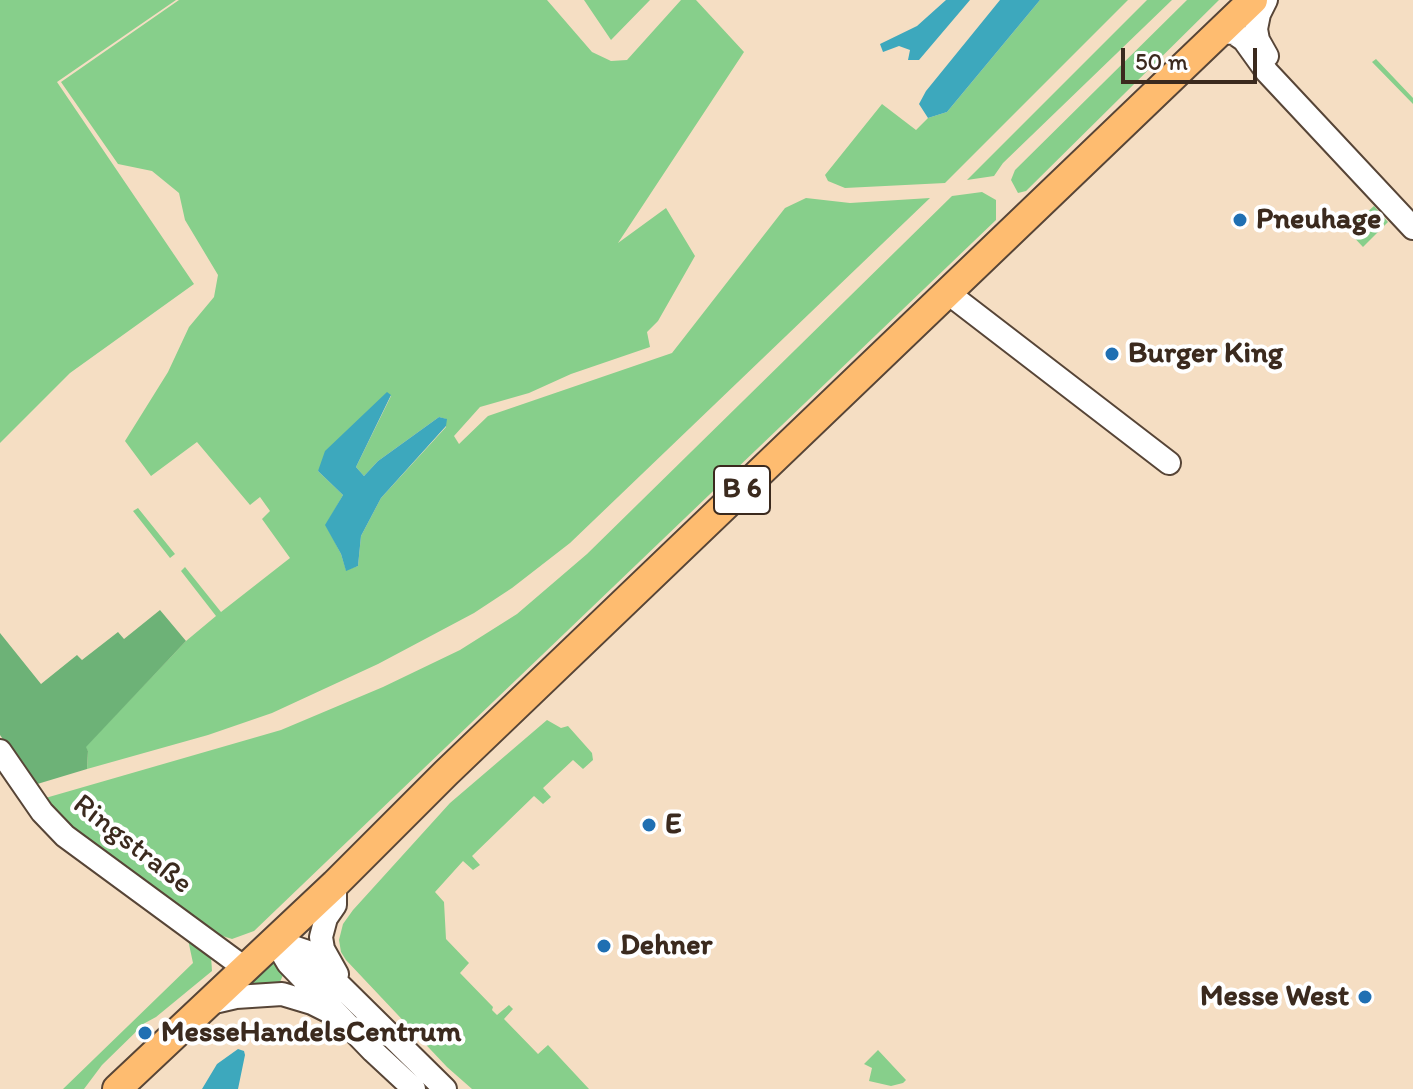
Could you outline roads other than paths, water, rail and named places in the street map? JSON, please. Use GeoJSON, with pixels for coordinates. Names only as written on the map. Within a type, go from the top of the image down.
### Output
{"type":"FeatureCollection","features":[{"type":"Feature","properties":{"kind":"main road","name":"B 6"},"geometry":{"type":"LineString","coordinates":[[117,1089],[335,884],[446,773],[1253,0]]}},
{"type":"Feature","properties":{"kind":"street"},"geometry":{"type":"LineString","coordinates":[[1266,0],[1256,29],[1258,40],[1263,52],[1295,92],[1310,120]]}},
{"type":"Feature","properties":{"kind":"street"},"geometry":{"type":"LineString","coordinates":[[1219,32],[1234,33],[1244,40],[1267,72],[1310,120],[1413,228]]}},
{"type":"Feature","properties":{"kind":"street"},"geometry":{"type":"LineString","coordinates":[[948,293],[1169,463]]}},
{"type":"Feature","properties":{"kind":"street","name":"Ringstraße"},"geometry":{"type":"LineString","coordinates":[[0,751],[42,812],[65,836],[246,969]]}},
{"type":"Feature","properties":{"kind":"street"},"geometry":{"type":"LineString","coordinates":[[335,884],[335,905],[326,918],[321,937],[323,949],[346,989]]}},
{"type":"Feature","properties":{"kind":"street"},"geometry":{"type":"LineString","coordinates":[[275,941],[305,951],[445,1089]]}},
{"type":"Feature","properties":{"kind":"street"},"geometry":{"type":"LineString","coordinates":[[275,941],[288,963],[414,1089]]}},
{"type":"Feature","properties":{"kind":"street"},"geometry":{"type":"LineString","coordinates":[[210,1003],[236,997],[282,994],[312,1003],[338,1016]]}},
{"type":"Feature","properties":{"kind":"water"},"geometry":{"type":"Polygon","coordinates":[[[946,0],[970,0],[919,60],[908,60],[910,50],[899,46],[883,52],[880,44],[917,26],[946,0]]]}},
{"type":"Feature","properties":{"kind":"water"},"geometry":{"type":"Polygon","coordinates":[[[1000,0],[1040,0],[947,112],[928,118],[919,104],[926,91],[1000,0]]]}},
{"type":"Feature","properties":{"kind":"water"},"geometry":{"type":"Polygon","coordinates":[[[387,392],[391,395],[356,467],[364,476],[378,461],[439,417],[447,419],[446,426],[381,498],[361,536],[358,566],[346,571],[341,554],[325,525],[343,495],[318,471],[325,451],[387,392]]]}},
{"type":"Feature","properties":{"kind":"water"},"geometry":{"type":"Polygon","coordinates":[[[238,1049],[245,1055],[238,1089],[202,1089],[217,1064],[238,1049]]]}},
{"type":"Feature","properties":{"kind":"place","name":"Pneuhage"},"geometry":{"type":"Point","coordinates":[1240,220]}},
{"type":"Feature","properties":{"kind":"place","name":"Burger King"},"geometry":{"type":"Point","coordinates":[1112,354]}},
{"type":"Feature","properties":{"kind":"place","name":"E"},"geometry":{"type":"Point","coordinates":[649,825]}},
{"type":"Feature","properties":{"kind":"place","name":"Dehner"},"geometry":{"type":"Point","coordinates":[604,946]}},
{"type":"Feature","properties":{"kind":"place","name":"Messe West"},"geometry":{"type":"Point","coordinates":[1365,997]}},
{"type":"Feature","properties":{"kind":"place","name":"MesseHandelsCentrum"},"geometry":{"type":"Point","coordinates":[145,1033]}}]}
